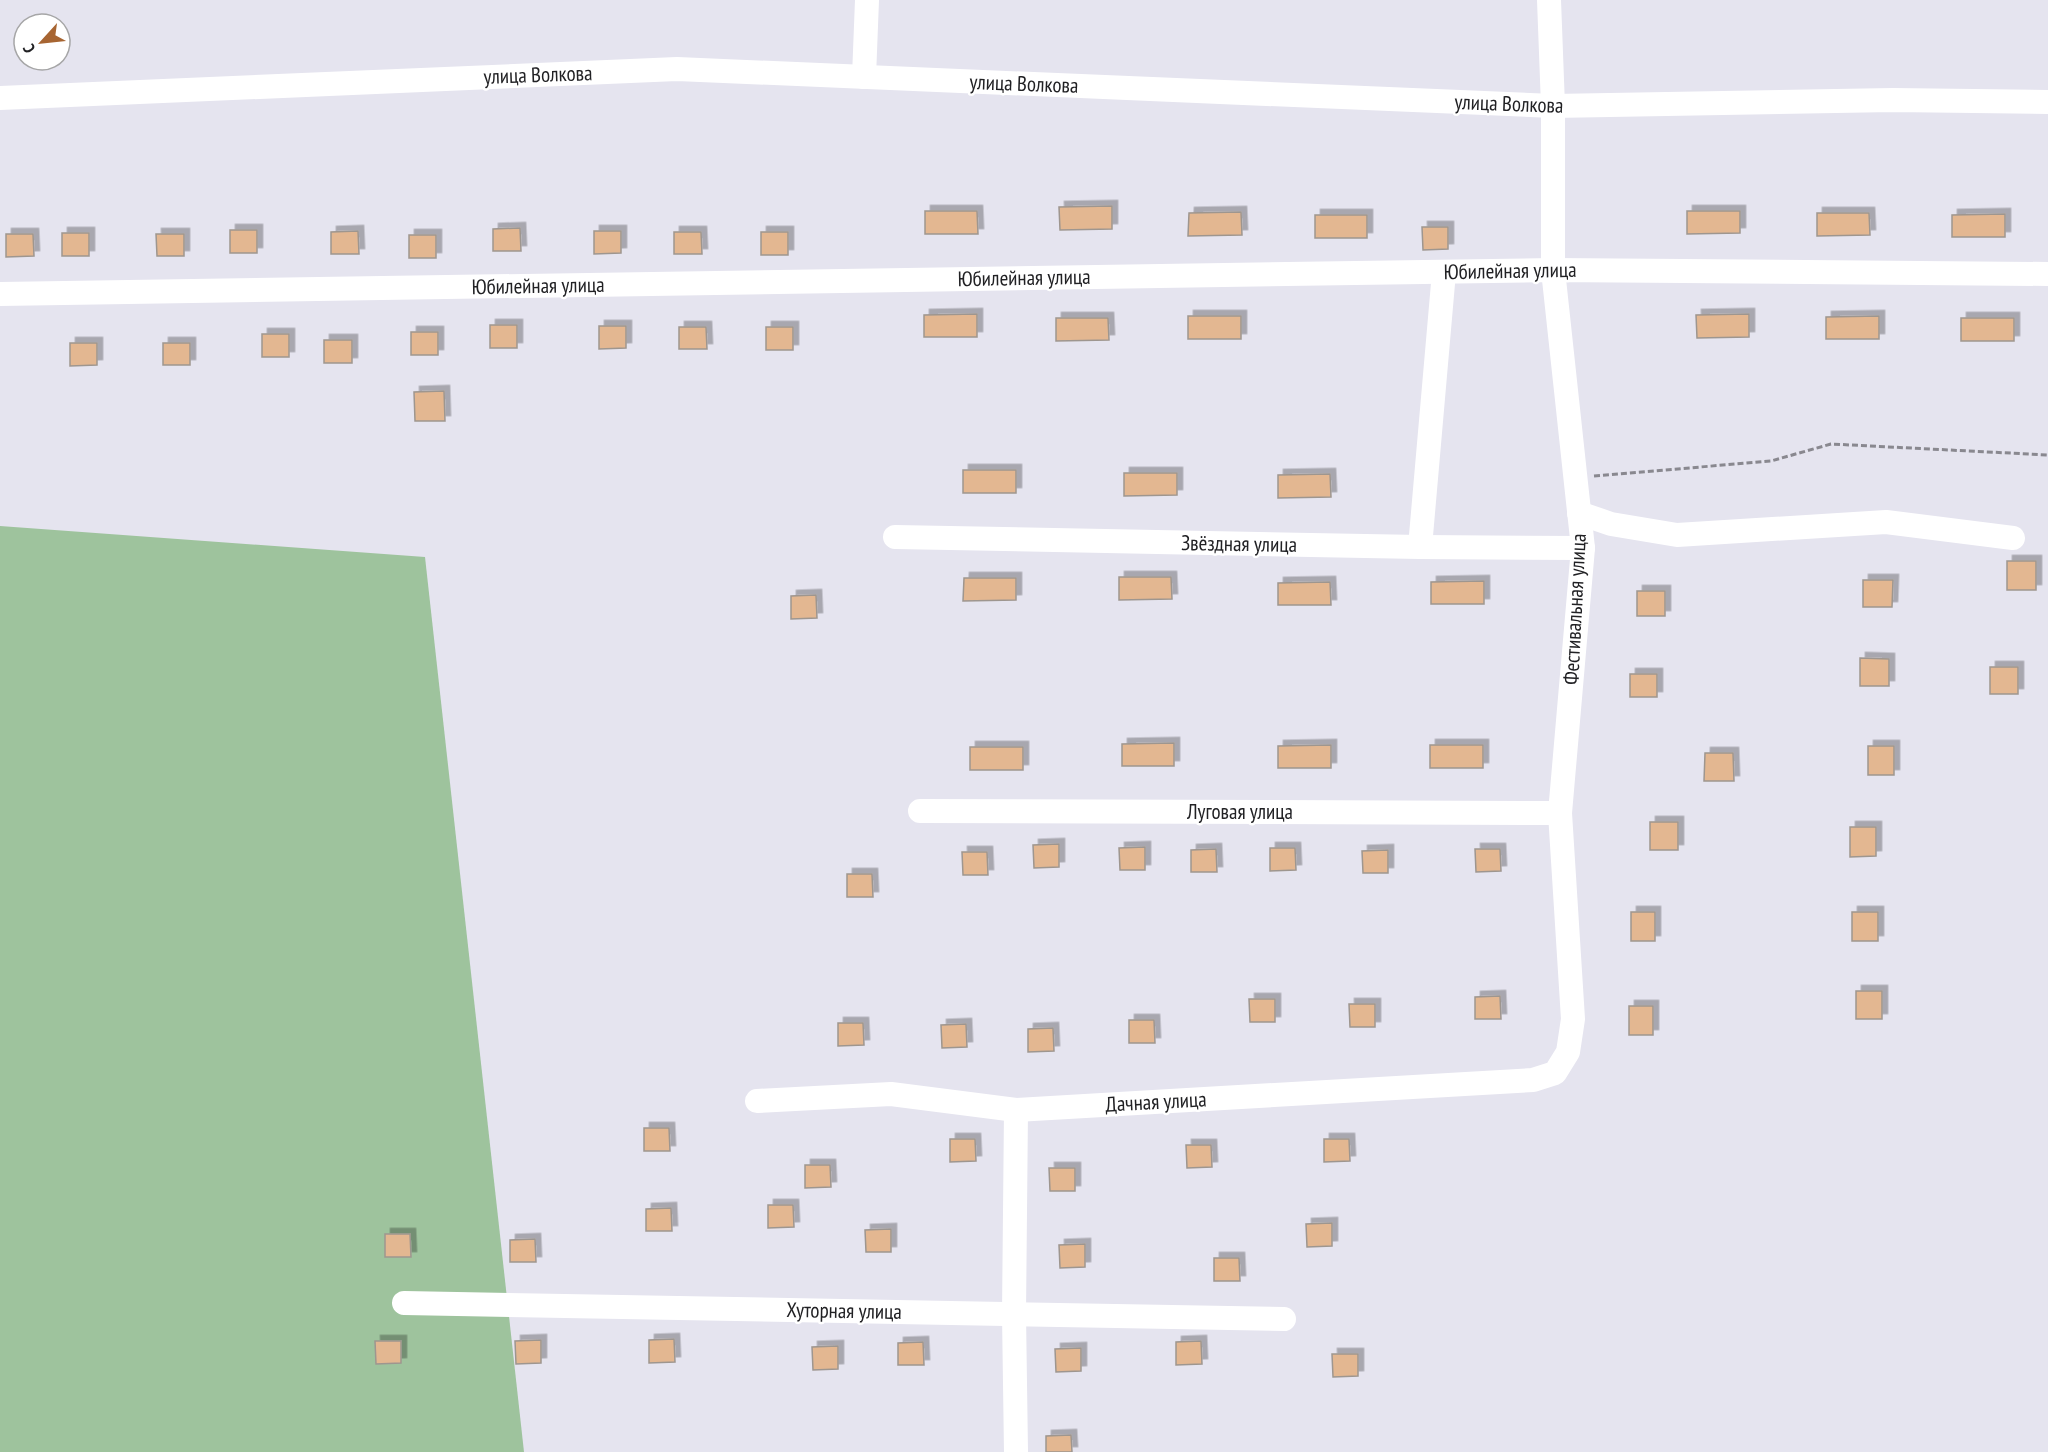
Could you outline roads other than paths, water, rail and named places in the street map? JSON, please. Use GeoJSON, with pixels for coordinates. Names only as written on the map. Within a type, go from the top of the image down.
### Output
{"type":"FeatureCollection","features":[{"type":"Feature","properties":{"kind":"street"},"geometry":{"type":"LineString","coordinates":[[864,77],[867,0]]}},
{"type":"Feature","properties":{"kind":"street","name":"Фестивальная улица"},"geometry":{"type":"LineString","coordinates":[[1549,0],[1553,106],[1553,270],[1583,548],[1560,813],[1573,1019],[1568,1052],[1555,1073]]}},
{"type":"Feature","properties":{"kind":"street","name":"улица Волкова"},"geometry":{"type":"LineString","coordinates":[[0,98],[677,69],[1553,106],[1893,100],[2048,102]]}},
{"type":"Feature","properties":{"kind":"street","name":"Юбилейная улица"},"geometry":{"type":"LineString","coordinates":[[0,294],[1553,270],[2048,274]]}},
{"type":"Feature","properties":{"kind":"street"},"geometry":{"type":"LineString","coordinates":[[1420,547],[1444,272]]}},
{"type":"Feature","properties":{"kind":"street"},"geometry":{"type":"LineString","coordinates":[[1579,513],[1611,524],[1677,535],[1886,522],[2013,538]]}},
{"type":"Feature","properties":{"kind":"street","name":"Звёздная улица"},"geometry":{"type":"LineString","coordinates":[[895,537],[1583,548]]}},
{"type":"Feature","properties":{"kind":"street","name":"Луговая улица"},"geometry":{"type":"LineString","coordinates":[[920,811],[1560,813]]}},
{"type":"Feature","properties":{"kind":"street","name":"Дачная улица"},"geometry":{"type":"LineString","coordinates":[[757,1101],[891,1094],[1016,1110],[1533,1080],[1555,1073]]}},
{"type":"Feature","properties":{"kind":"street"},"geometry":{"type":"LineString","coordinates":[[1016,1110],[1014,1314],[1016,1452]]}},
{"type":"Feature","properties":{"kind":"street","name":"Хуторная улица"},"geometry":{"type":"LineString","coordinates":[[404,1303],[1284,1319]]}}]}
